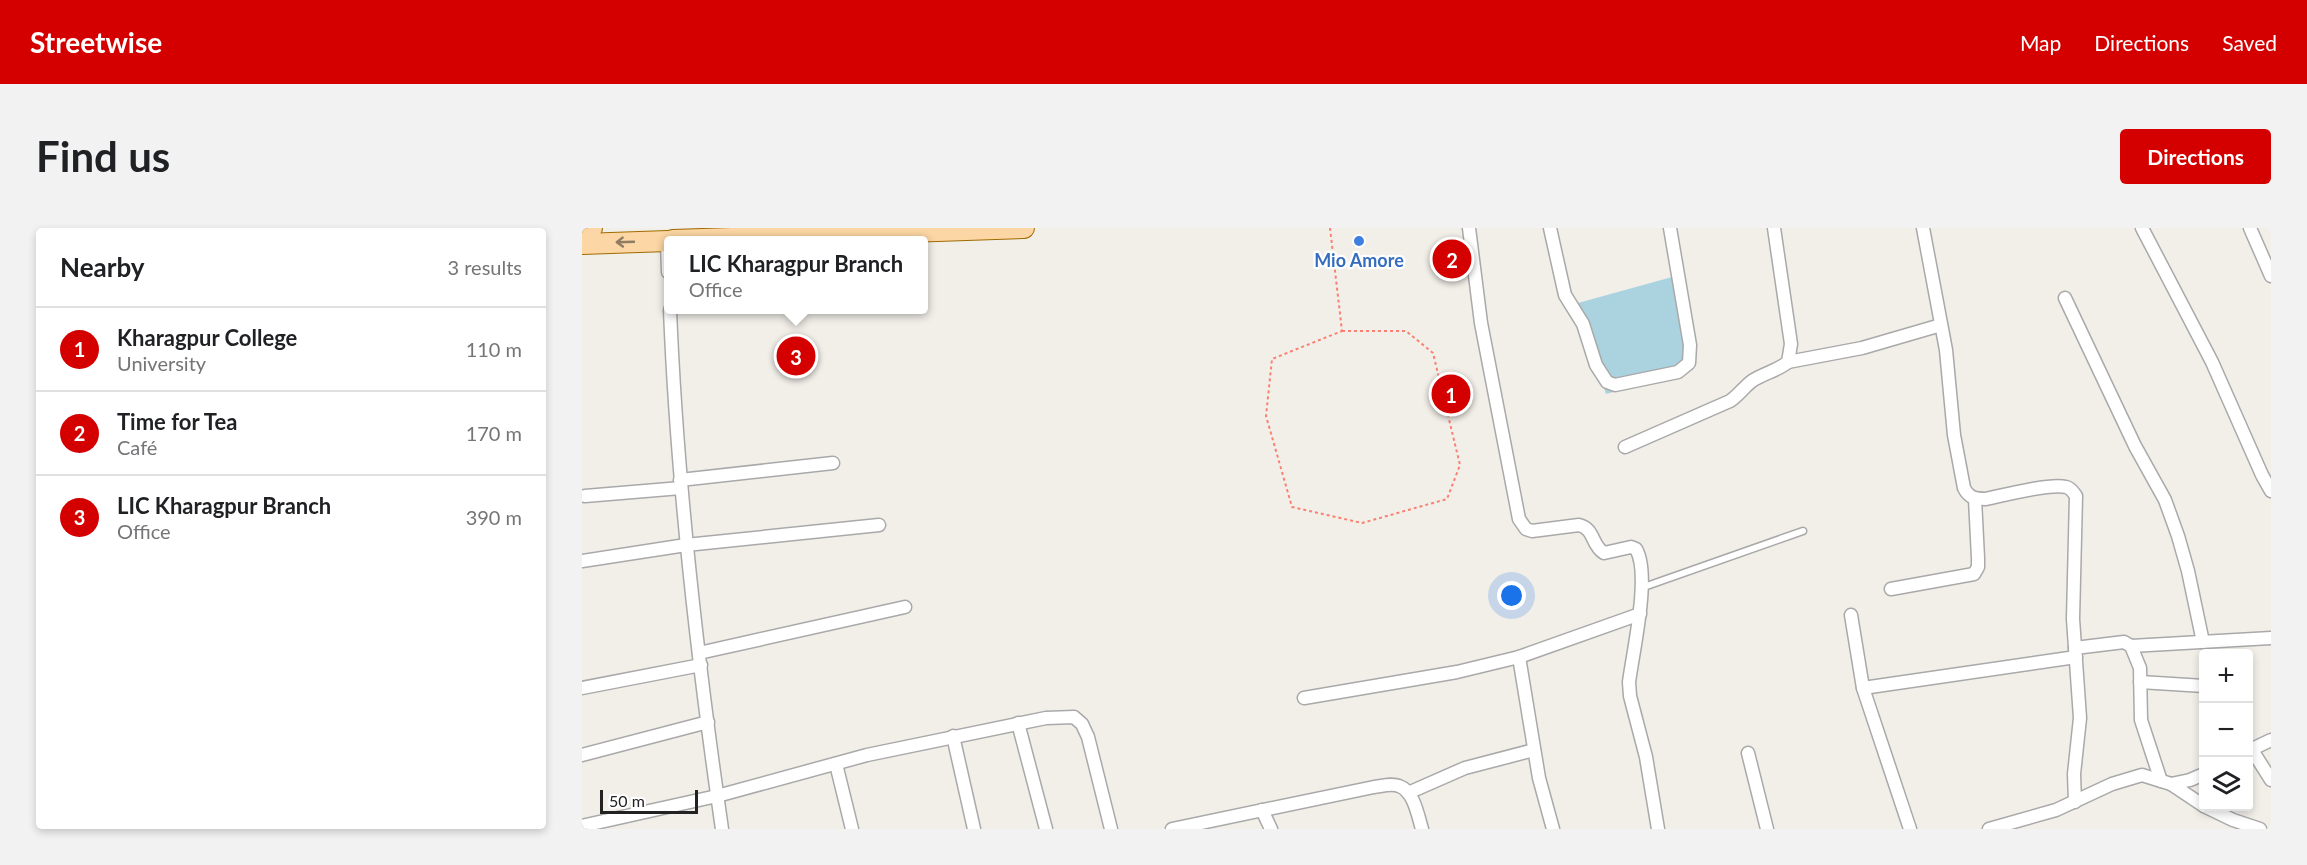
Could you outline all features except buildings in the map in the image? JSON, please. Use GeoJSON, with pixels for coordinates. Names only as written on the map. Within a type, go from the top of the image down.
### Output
{"type":"FeatureCollection","features":[{"type":"Feature","properties":{"kind":"main road"},"geometry":{"type":"LineString","coordinates":[[582,228],[592,228]]}},
{"type":"Feature","properties":{"kind":"main road"},"geometry":{"type":"LineString","coordinates":[[806,236],[1024,228]]}},
{"type":"Feature","properties":{"kind":"main road"},"geometry":{"type":"LineString","coordinates":[[582,244],[664,241]]}},
{"type":"Feature","properties":{"kind":"street"},"geometry":{"type":"LineString","coordinates":[[1469,228],[1482,323],[1519,519],[1526,529],[1532,531],[1586,526],[1591,530],[1598,549],[1604,553],[1631,547],[1640,556],[1640,614],[1630,673],[1630,696],[1646,757],[1658,829]]}},
{"type":"Feature","properties":{"kind":"street"},"geometry":{"type":"LineString","coordinates":[[1550,228],[1565,295],[1583,324],[1596,365],[1607,382],[1615,385],[1678,372],[1689,363],[1690,345],[1670,228]]}},
{"type":"Feature","properties":{"kind":"street"},"geometry":{"type":"LineString","coordinates":[[1774,228],[1791,344],[1788,362]]}},
{"type":"Feature","properties":{"kind":"street"},"geometry":{"type":"LineString","coordinates":[[1923,228],[1946,350],[1954,435],[1964,488],[1968,495],[1975,499],[2052,487],[2065,487],[2072,490],[2076,496],[2073,619],[2080,718],[2074,774],[2074,802]]}},
{"type":"Feature","properties":{"kind":"street"},"geometry":{"type":"LineString","coordinates":[[2142,228],[2212,362],[2271,491]]}},
{"type":"Feature","properties":{"kind":"street"},"geometry":{"type":"LineString","coordinates":[[2250,228],[2271,276]]}},
{"type":"Feature","properties":{"kind":"street"},"geometry":{"type":"LineString","coordinates":[[2065,298],[2135,446],[2164,500],[2188,571],[2203,642]]}},
{"type":"Feature","properties":{"kind":"street"},"geometry":{"type":"LineString","coordinates":[[670,314],[675,415],[686,545],[722,829]]}},
{"type":"Feature","properties":{"kind":"street"},"geometry":{"type":"LineString","coordinates":[[1625,447],[1730,401],[1752,381],[1781,368],[1788,362],[1862,348],[1941,325]]}},
{"type":"Feature","properties":{"kind":"street"},"geometry":{"type":"LineString","coordinates":[[585,496],[833,463]]}},
{"type":"Feature","properties":{"kind":"street"},"geometry":{"type":"LineString","coordinates":[[1891,589],[1974,574],[1978,558],[1975,499]]}},
{"type":"Feature","properties":{"kind":"street"},"geometry":{"type":"LineString","coordinates":[[582,561],[686,545],[879,525]]}},
{"type":"Feature","properties":{"kind":"street"},"geometry":{"type":"LineString","coordinates":[[582,688],[904,607]]}},
{"type":"Feature","properties":{"kind":"street"},"geometry":{"type":"LineString","coordinates":[[1304,698],[1457,672],[1519,657],[1640,614]]}},
{"type":"Feature","properties":{"kind":"street"},"geometry":{"type":"LineString","coordinates":[[1851,615],[1863,688],[1910,829]]}},
{"type":"Feature","properties":{"kind":"street"},"geometry":{"type":"LineString","coordinates":[[1863,688],[2124,642],[2131,646],[2271,638]]}},
{"type":"Feature","properties":{"kind":"street"},"geometry":{"type":"LineString","coordinates":[[2131,646],[2140,669],[2141,720],[2166,783]]}},
{"type":"Feature","properties":{"kind":"street"},"geometry":{"type":"LineString","coordinates":[[1519,657],[1539,778],[1553,829]]}},
{"type":"Feature","properties":{"kind":"street"},"geometry":{"type":"LineString","coordinates":[[2140,682],[2199,686]]}},
{"type":"Feature","properties":{"kind":"street"},"geometry":{"type":"LineString","coordinates":[[582,826],[717,796],[953,736],[1062,716],[1074,717],[1082,724],[1088,737],[1111,829]]}},
{"type":"Feature","properties":{"kind":"street"},"geometry":{"type":"LineString","coordinates":[[582,755],[708,722]]}},
{"type":"Feature","properties":{"kind":"street"},"geometry":{"type":"LineString","coordinates":[[1018,723],[1046,829]]}},
{"type":"Feature","properties":{"kind":"street"},"geometry":{"type":"LineString","coordinates":[[953,736],[974,829]]}},
{"type":"Feature","properties":{"kind":"street"},"geometry":{"type":"LineString","coordinates":[[2253,749],[2271,740]]}},
{"type":"Feature","properties":{"kind":"street"},"geometry":{"type":"LineString","coordinates":[[1408,793],[1465,768],[1534,750]]}},
{"type":"Feature","properties":{"kind":"street"},"geometry":{"type":"LineString","coordinates":[[1748,753],[1767,829]]}},
{"type":"Feature","properties":{"kind":"street"},"geometry":{"type":"LineString","coordinates":[[2253,755],[2271,780]]}},
{"type":"Feature","properties":{"kind":"street"},"geometry":{"type":"LineString","coordinates":[[836,764],[852,829]]}},
{"type":"Feature","properties":{"kind":"street"},"geometry":{"type":"LineString","coordinates":[[1989,829],[2056,810],[2112,784],[2142,775],[2166,783],[2199,803]]}},
{"type":"Feature","properties":{"kind":"street"},"geometry":{"type":"LineString","coordinates":[[2166,783],[2190,780],[2199,776]]}},
{"type":"Feature","properties":{"kind":"street"},"geometry":{"type":"LineString","coordinates":[[1172,829],[1374,787],[1400,786],[1408,793],[1422,829]]}},
{"type":"Feature","properties":{"kind":"street"},"geometry":{"type":"LineString","coordinates":[[1262,810],[1271,829]]}},
{"type":"Feature","properties":{"kind":"street"},"geometry":{"type":"LineString","coordinates":[[2214,811],[2260,829]]}},
{"type":"Feature","properties":{"kind":"lane"},"geometry":{"type":"LineString","coordinates":[[1641,588],[1803,531]]}},
{"type":"Feature","properties":{"kind":"path"},"geometry":{"type":"LineString","coordinates":[[1330,228],[1342,331]]}},
{"type":"Feature","properties":{"kind":"path"},"geometry":{"type":"LineString","coordinates":[[1342,331],[1406,331],[1433,353],[1460,465],[1447,499],[1362,523],[1292,507],[1266,416],[1272,359],[1342,331]]}},
{"type":"Feature","properties":{"kind":"water"},"geometry":{"type":"Polygon","coordinates":[[[1672,277],[1693,370],[1606,394],[1578,303],[1672,277]]]}},
{"type":"Feature","properties":{"kind":"place","name":"Mio Amore"},"geometry":{"type":"Point","coordinates":[1359,241]}},
{"type":"Feature","properties":{"kind":"place","name":"Time for Tea"},"geometry":{"type":"Point","coordinates":[1452,259]}},
{"type":"Feature","properties":{"kind":"place","name":"LIC Kharagpur Branch"},"geometry":{"type":"Point","coordinates":[796,356]}},
{"type":"Feature","properties":{"kind":"place","name":"Kharagpur College"},"geometry":{"type":"Point","coordinates":[1451,394]}}]}
